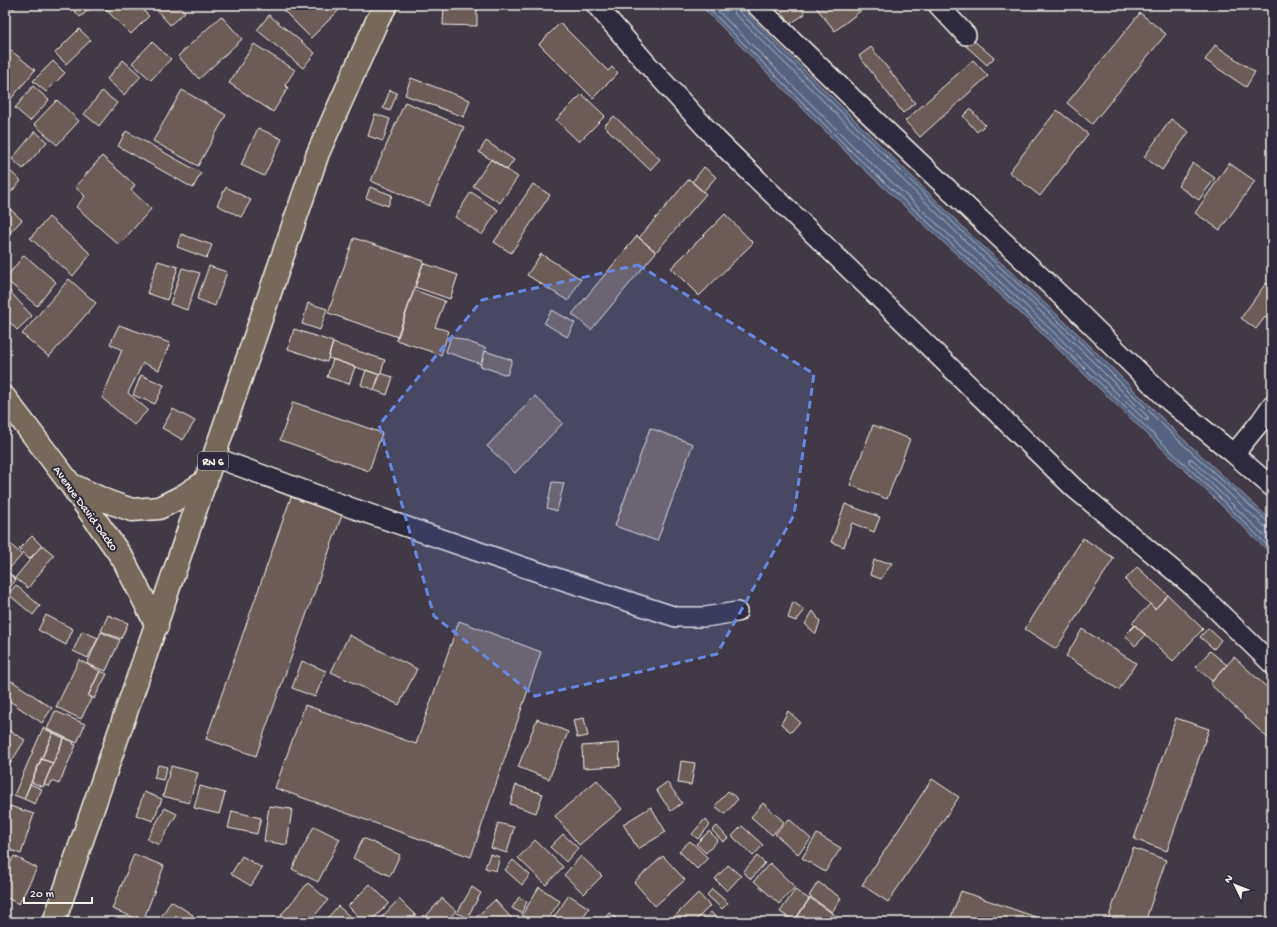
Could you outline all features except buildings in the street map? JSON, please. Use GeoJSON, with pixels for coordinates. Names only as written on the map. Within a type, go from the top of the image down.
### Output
{"type":"FeatureCollection","features":[{"type":"Feature","properties":{"kind":"main road","name":"RN 6"},"geometry":{"type":"LineString","coordinates":[[54,922],[318,153],[377,21],[386,5]]}},
{"type":"Feature","properties":{"kind":"main road","name":"Avenue David Dacko"},"geometry":{"type":"LineString","coordinates":[[5,398],[71,485],[123,559],[156,626]]}},
{"type":"Feature","properties":{"kind":"main road"},"geometry":{"type":"LineString","coordinates":[[71,485],[109,502],[132,510],[159,508],[183,496],[206,481]]}},
{"type":"Feature","properties":{"kind":"street"},"geometry":{"type":"LineString","coordinates":[[596,5],[716,140],[1074,488],[1192,584],[1272,664]]}},
{"type":"Feature","properties":{"kind":"street"},"geometry":{"type":"LineString","coordinates":[[756,5],[877,122],[1074,308],[1169,401],[1272,487]]}},
{"type":"Feature","properties":{"kind":"street"},"geometry":{"type":"LineString","coordinates":[[938,5],[966,35]]}},
{"type":"Feature","properties":{"kind":"street"},"geometry":{"type":"LineString","coordinates":[[1234,454],[1272,405]]}},
{"type":"Feature","properties":{"kind":"street"},"geometry":{"type":"LineString","coordinates":[[214,457],[352,508],[676,617],[705,617],[737,612]]}},
{"type":"Feature","properties":{"kind":"highlighted area"},"geometry":{"type":"Polygon","coordinates":[[[638,265],[814,374],[794,515],[717,654],[535,696],[434,616],[379,425],[482,300],[638,265]]]}},
{"type":"Feature","properties":{"kind":"water"},"geometry":{"type":"Polygon","coordinates":[[[700,5],[739,5],[971,235],[1077,333],[1178,434],[1272,521],[1272,555],[1017,310],[854,160],[700,5]]]}}]}
